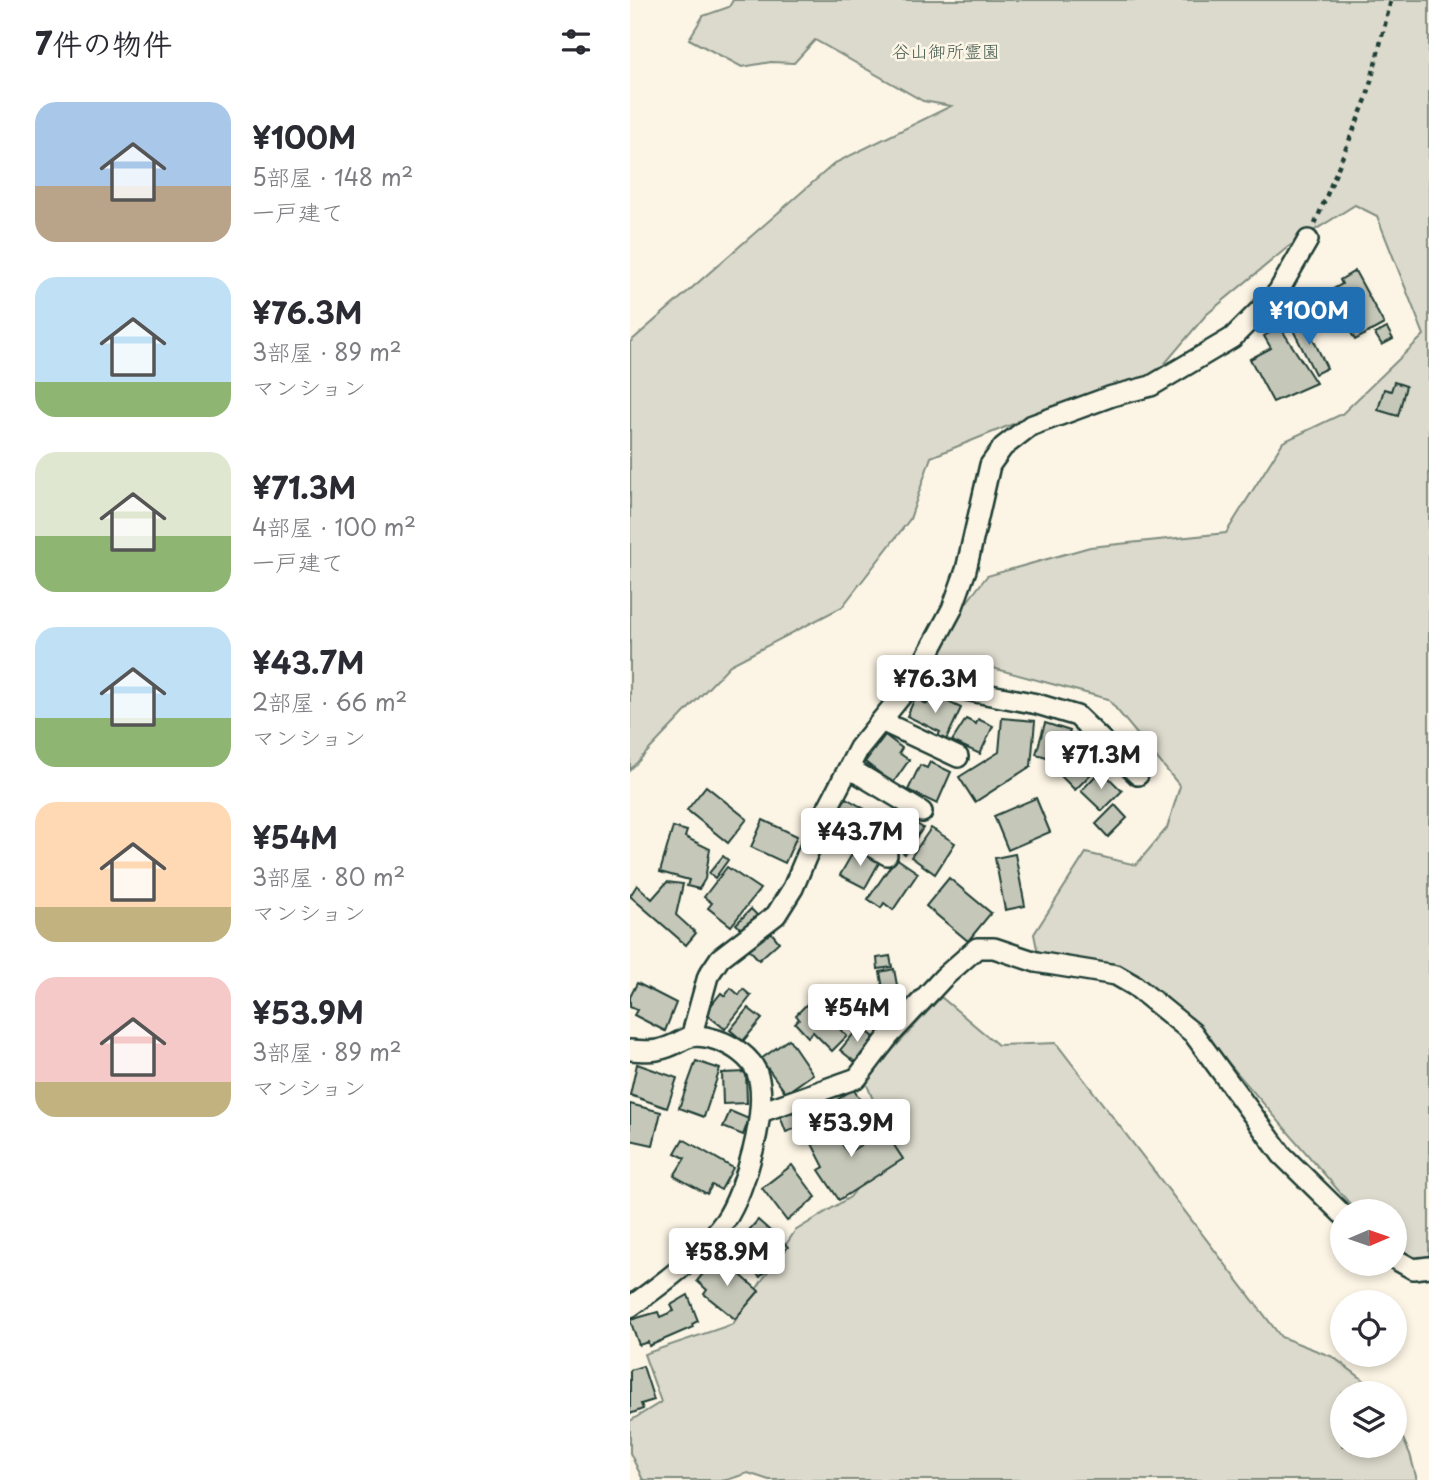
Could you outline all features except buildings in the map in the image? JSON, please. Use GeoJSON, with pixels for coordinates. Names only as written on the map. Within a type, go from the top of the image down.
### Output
{"type":"FeatureCollection","features":[{"type":"Feature","properties":{"kind":"street"},"geometry":{"type":"LineString","coordinates":[[692,1034],[708,976],[720,958],[776,915],[793,888],[823,817],[859,748],[914,680],[952,609],[966,570],[990,465],[1003,447],[1030,426],[1112,396],[1151,386],[1232,338],[1278,292],[1308,240]]}},
{"type":"Feature","properties":{"kind":"street"},"geometry":{"type":"LineString","coordinates":[[914,680],[1037,704],[1077,716],[1138,775]]}},
{"type":"Feature","properties":{"kind":"street"},"geometry":{"type":"LineString","coordinates":[[881,721],[958,757]]}},
{"type":"Feature","properties":{"kind":"street"},"geometry":{"type":"LineString","coordinates":[[849,768],[922,812]]}},
{"type":"Feature","properties":{"kind":"street"},"geometry":{"type":"LineString","coordinates":[[823,817],[887,855]]}},
{"type":"Feature","properties":{"kind":"street"},"geometry":{"type":"LineString","coordinates":[[761,1112],[857,1078],[889,1036],[944,977],[977,948],[994,948],[1036,962],[1116,975],[1135,986],[1193,1033],[1282,1154],[1330,1202]]}},
{"type":"Feature","properties":{"kind":"street"},"geometry":{"type":"LineString","coordinates":[[630,1050],[657,1050],[692,1034],[718,1040],[741,1051],[757,1072],[761,1112],[744,1181],[726,1220],[702,1248],[664,1283],[630,1307]]}},
{"type":"Feature","properties":{"kind":"street"},"geometry":{"type":"LineString","coordinates":[[1407,1266],[1413,1269],[1429,1267]]}},
{"type":"Feature","properties":{"kind":"path"},"geometry":{"type":"LineString","coordinates":[[1308,240],[1367,97],[1391,0]]}},
{"type":"Feature","properties":{"kind":"green space","name":"谷山御所霊園"},"geometry":{"type":"Polygon","coordinates":[[[733,0],[1429,0],[1429,1259],[1419,1260],[1407,1256],[1407,1199],[1346,1199],[1201,1031],[1162,993],[1116,964],[1038,954],[1034,934],[1086,853],[1136,865],[1167,828],[1180,786],[1108,699],[929,651],[987,576],[1090,547],[1226,533],[1283,442],[1342,414],[1424,335],[1377,216],[1355,205],[1288,247],[1206,315],[1151,380],[1023,420],[931,457],[910,519],[842,607],[730,665],[630,770],[630,342],[835,163],[951,106],[923,101],[815,40],[794,63],[771,62],[742,67],[689,39],[703,16],[729,7],[733,0]]]}},
{"type":"Feature","properties":{"kind":"green space"},"geometry":{"type":"Polygon","coordinates":[[[941,997],[998,1045],[1056,1043],[1281,1337],[1330,1356],[1330,1367],[1346,1367],[1365,1381],[1330,1381],[1330,1458],[1407,1458],[1407,1447],[1417,1480],[769,1480],[748,1473],[727,1480],[643,1480],[630,1453],[630,1421],[661,1402],[644,1354],[733,1324],[795,1231],[850,1197],[891,1144],[865,1080],[941,997]]]}}]}
